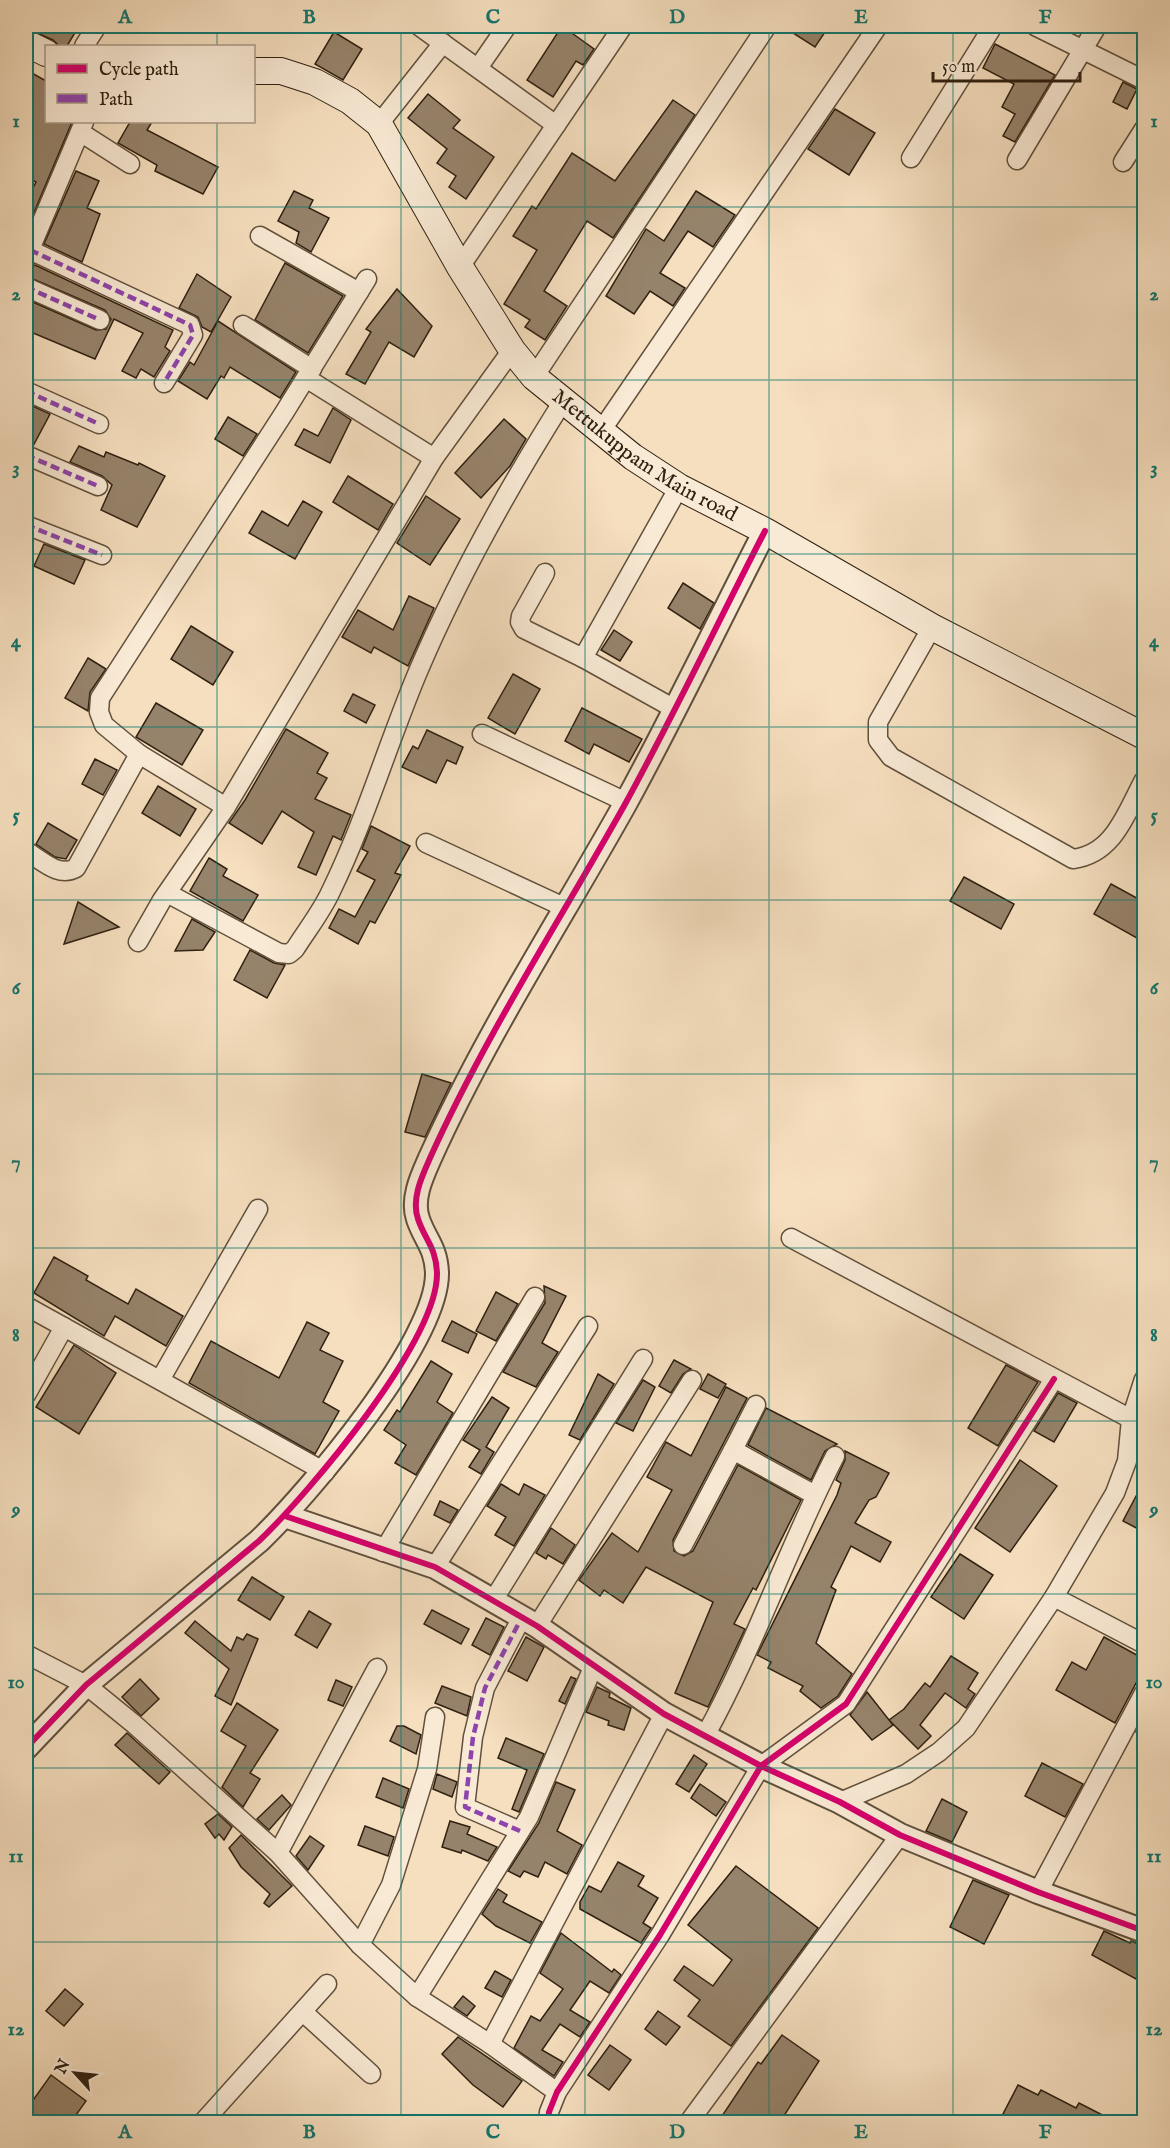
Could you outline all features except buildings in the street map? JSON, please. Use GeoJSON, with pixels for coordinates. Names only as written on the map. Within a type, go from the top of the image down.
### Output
{"type":"FeatureCollection","features":[{"type":"Feature","properties":{"kind":"main road"},"geometry":{"type":"LineString","coordinates":[[26,43],[45,52]]}},
{"type":"Feature","properties":{"kind":"main road","name":"Mettukuppam Main road"},"geometry":{"type":"LineString","coordinates":[[255,71],[280,71],[315,82],[350,101],[379,124],[460,267],[512,350],[534,377],[601,431],[679,487],[765,531],[932,627],[1144,736]]}},
{"type":"Feature","properties":{"kind":"street"},"geometry":{"type":"LineString","coordinates":[[85,45],[97,26]]}},
{"type":"Feature","properties":{"kind":"street"},"geometry":{"type":"LineString","coordinates":[[419,26],[556,125]]}},
{"type":"Feature","properties":{"kind":"street"},"geometry":{"type":"LineString","coordinates":[[478,68],[507,26]]}},
{"type":"Feature","properties":{"kind":"street"},"geometry":{"type":"LineString","coordinates":[[460,267],[623,26]]}},
{"type":"Feature","properties":{"kind":"street"},"geometry":{"type":"LineString","coordinates":[[534,377],[767,26]]}},
{"type":"Feature","properties":{"kind":"street"},"geometry":{"type":"LineString","coordinates":[[601,431],[878,26]]}},
{"type":"Feature","properties":{"kind":"street"},"geometry":{"type":"LineString","coordinates":[[911,158],[993,26]]}},
{"type":"Feature","properties":{"kind":"street"},"geometry":{"type":"LineString","coordinates":[[1035,26],[1144,80]]}},
{"type":"Feature","properties":{"kind":"street"},"geometry":{"type":"LineString","coordinates":[[1017,160],[1097,26]]}},
{"type":"Feature","properties":{"kind":"street"},"geometry":{"type":"LineString","coordinates":[[379,124],[443,43]]}},
{"type":"Feature","properties":{"kind":"street"},"geometry":{"type":"LineString","coordinates":[[130,164],[82,127],[28,248],[190,325],[193,335],[164,383]]}},
{"type":"Feature","properties":{"kind":"street"},"geometry":{"type":"LineString","coordinates":[[1123,162],[1144,129]]}},
{"type":"Feature","properties":{"kind":"street"},"geometry":{"type":"LineString","coordinates":[[226,807],[139,754],[104,725],[99,712],[100,698],[309,374],[363,286],[260,236]]}},
{"type":"Feature","properties":{"kind":"street"},"geometry":{"type":"LineString","coordinates":[[26,287],[99,320]]}},
{"type":"Feature","properties":{"kind":"street"},"geometry":{"type":"LineString","coordinates":[[243,325],[309,374],[434,458]]}},
{"type":"Feature","properties":{"kind":"street"},"geometry":{"type":"LineString","coordinates":[[138,942],[167,893],[226,807],[434,458],[512,350]]}},
{"type":"Feature","properties":{"kind":"street"},"geometry":{"type":"LineString","coordinates":[[26,391],[99,424]]}},
{"type":"Feature","properties":{"kind":"street"},"geometry":{"type":"LineString","coordinates":[[167,893],[279,953],[289,954],[295,949],[331,893],[367,807],[417,675],[470,557],[518,472],[564,401]]}},
{"type":"Feature","properties":{"kind":"street"},"geometry":{"type":"LineString","coordinates":[[26,455],[98,486]]}},
{"type":"Feature","properties":{"kind":"street"},"geometry":{"type":"LineString","coordinates":[[583,658],[679,487]]}},
{"type":"Feature","properties":{"kind":"street"},"geometry":{"type":"LineString","coordinates":[[26,525],[102,555]]}},
{"type":"Feature","properties":{"kind":"street"},"geometry":{"type":"LineString","coordinates":[[26,1748],[86,1685],[250,1549],[285,1516],[325,1472],[394,1374],[430,1303],[437,1275],[433,1246],[418,1218],[417,1193],[429,1159],[467,1083],[626,802],[765,531]]}},
{"type":"Feature","properties":{"kind":"street"},"geometry":{"type":"LineString","coordinates":[[545,573],[521,616],[521,626],[673,708]]}},
{"type":"Feature","properties":{"kind":"street"},"geometry":{"type":"LineString","coordinates":[[932,627],[878,722],[878,740],[891,757],[1073,859],[1090,857],[1102,849],[1116,832],[1144,780]]}},
{"type":"Feature","properties":{"kind":"street"},"geometry":{"type":"LineString","coordinates":[[482,734],[626,802]]}},
{"type":"Feature","properties":{"kind":"street"},"geometry":{"type":"LineString","coordinates":[[26,851],[59,872],[68,872],[76,868],[139,754]]}},
{"type":"Feature","properties":{"kind":"street"},"geometry":{"type":"LineString","coordinates":[[426,843],[566,908]]}},
{"type":"Feature","properties":{"kind":"street"},"geometry":{"type":"LineString","coordinates":[[160,1380],[258,1209]]}},
{"type":"Feature","properties":{"kind":"street"},"geometry":{"type":"LineString","coordinates":[[791,1238],[1131,1419]]}},
{"type":"Feature","properties":{"kind":"street"},"geometry":{"type":"LineString","coordinates":[[383,1551],[535,1296]]}},
{"type":"Feature","properties":{"kind":"street"},"geometry":{"type":"LineString","coordinates":[[26,1306],[325,1472]]}},
{"type":"Feature","properties":{"kind":"street"},"geometry":{"type":"LineString","coordinates":[[435,1567],[588,1326]]}},
{"type":"Feature","properties":{"kind":"street"},"geometry":{"type":"LineString","coordinates":[[26,1395],[64,1327]]}},
{"type":"Feature","properties":{"kind":"street"},"geometry":{"type":"LineString","coordinates":[[494,1599],[643,1359]]}},
{"type":"Feature","properties":{"kind":"street"},"geometry":{"type":"LineString","coordinates":[[548,2122],[549,2112],[557,2092],[660,1935],[761,1766],[846,1704],[1054,1379]]}},
{"type":"Feature","properties":{"kind":"street"},"geometry":{"type":"LineString","coordinates":[[840,1802],[906,1774],[939,1752],[966,1728],[1054,1597],[1114,1493],[1127,1461],[1131,1419],[1144,1379]]}},
{"type":"Feature","properties":{"kind":"street"},"geometry":{"type":"LineString","coordinates":[[520,1831],[465,1807],[473,1737],[485,1688],[692,1380]]}},
{"type":"Feature","properties":{"kind":"street"},"geometry":{"type":"LineString","coordinates":[[683,1545],[756,1405]]}},
{"type":"Feature","properties":{"kind":"street"},"geometry":{"type":"LineString","coordinates":[[733,1450],[815,1495]]}},
{"type":"Feature","properties":{"kind":"street"},"geometry":{"type":"LineString","coordinates":[[705,1736],[727,1697],[815,1495],[835,1456]]}},
{"type":"Feature","properties":{"kind":"street"},"geometry":{"type":"LineString","coordinates":[[285,1516],[435,1567],[530,1621],[664,1714],[761,1766],[840,1802],[900,1834],[1038,1892],[1144,1931]]}},
{"type":"Feature","properties":{"kind":"street"},"geometry":{"type":"LineString","coordinates":[[1054,1597],[1144,1644]]}},
{"type":"Feature","properties":{"kind":"street"},"geometry":{"type":"LineString","coordinates":[[26,1654],[86,1685],[134,1724],[278,1853],[360,1945],[417,1997],[490,2044],[557,2092]]}},
{"type":"Feature","properties":{"kind":"street"},"geometry":{"type":"LineString","coordinates":[[417,1997],[529,1817],[594,1665]]}},
{"type":"Feature","properties":{"kind":"street"},"geometry":{"type":"LineString","coordinates":[[278,1853],[377,1668]]}},
{"type":"Feature","properties":{"kind":"street"},"geometry":{"type":"LineString","coordinates":[[1038,1892],[1144,1693]]}},
{"type":"Feature","properties":{"kind":"street"},"geometry":{"type":"LineString","coordinates":[[490,2044],[664,1714]]}},
{"type":"Feature","properties":{"kind":"street"},"geometry":{"type":"LineString","coordinates":[[360,1945],[392,1885],[427,1769],[435,1717]]}},
{"type":"Feature","properties":{"kind":"street"},"geometry":{"type":"LineString","coordinates":[[689,2122],[900,1834]]}},
{"type":"Feature","properties":{"kind":"street"},"geometry":{"type":"LineString","coordinates":[[203,2122],[327,1984]]}},
{"type":"Feature","properties":{"kind":"street"},"geometry":{"type":"LineString","coordinates":[[303,2012],[371,2074]]}},
{"type":"Feature","properties":{"kind":"marked path"},"geometry":{"type":"LineString","coordinates":[[26,239],[33,243]]}},
{"type":"Feature","properties":{"kind":"marked path"},"geometry":{"type":"LineString","coordinates":[[30,250],[190,325],[193,335],[164,383]]}},
{"type":"Feature","properties":{"kind":"marked path"},"geometry":{"type":"LineString","coordinates":[[26,287],[100,320]]}},
{"type":"Feature","properties":{"kind":"marked path"},"geometry":{"type":"LineString","coordinates":[[26,391],[99,424]]}},
{"type":"Feature","properties":{"kind":"marked path"},"geometry":{"type":"LineString","coordinates":[[26,455],[98,486]]}},
{"type":"Feature","properties":{"kind":"marked path"},"geometry":{"type":"LineString","coordinates":[[26,525],[102,555]]}},
{"type":"Feature","properties":{"kind":"marked path"},"geometry":{"type":"LineString","coordinates":[[520,1831],[465,1807],[473,1737],[485,1688],[522,1617]]}},
{"type":"Feature","properties":{"kind":"cycle path"},"geometry":{"type":"LineString","coordinates":[[26,1748],[86,1685],[259,1541],[281,1519],[367,1415],[394,1375],[416,1337],[432,1302],[437,1273],[432,1250],[416,1211],[418,1188],[427,1165],[451,1113],[498,1024],[624,806],[765,531]]}},
{"type":"Feature","properties":{"kind":"cycle path"},"geometry":{"type":"LineString","coordinates":[[548,2122],[549,2112],[557,2092],[660,1935],[761,1766],[846,1704],[1054,1379]]}},
{"type":"Feature","properties":{"kind":"cycle path"},"geometry":{"type":"LineString","coordinates":[[285,1516],[435,1567],[537,1626],[664,1714],[761,1766],[840,1802],[900,1835],[1038,1892],[1144,1931]]}}]}
